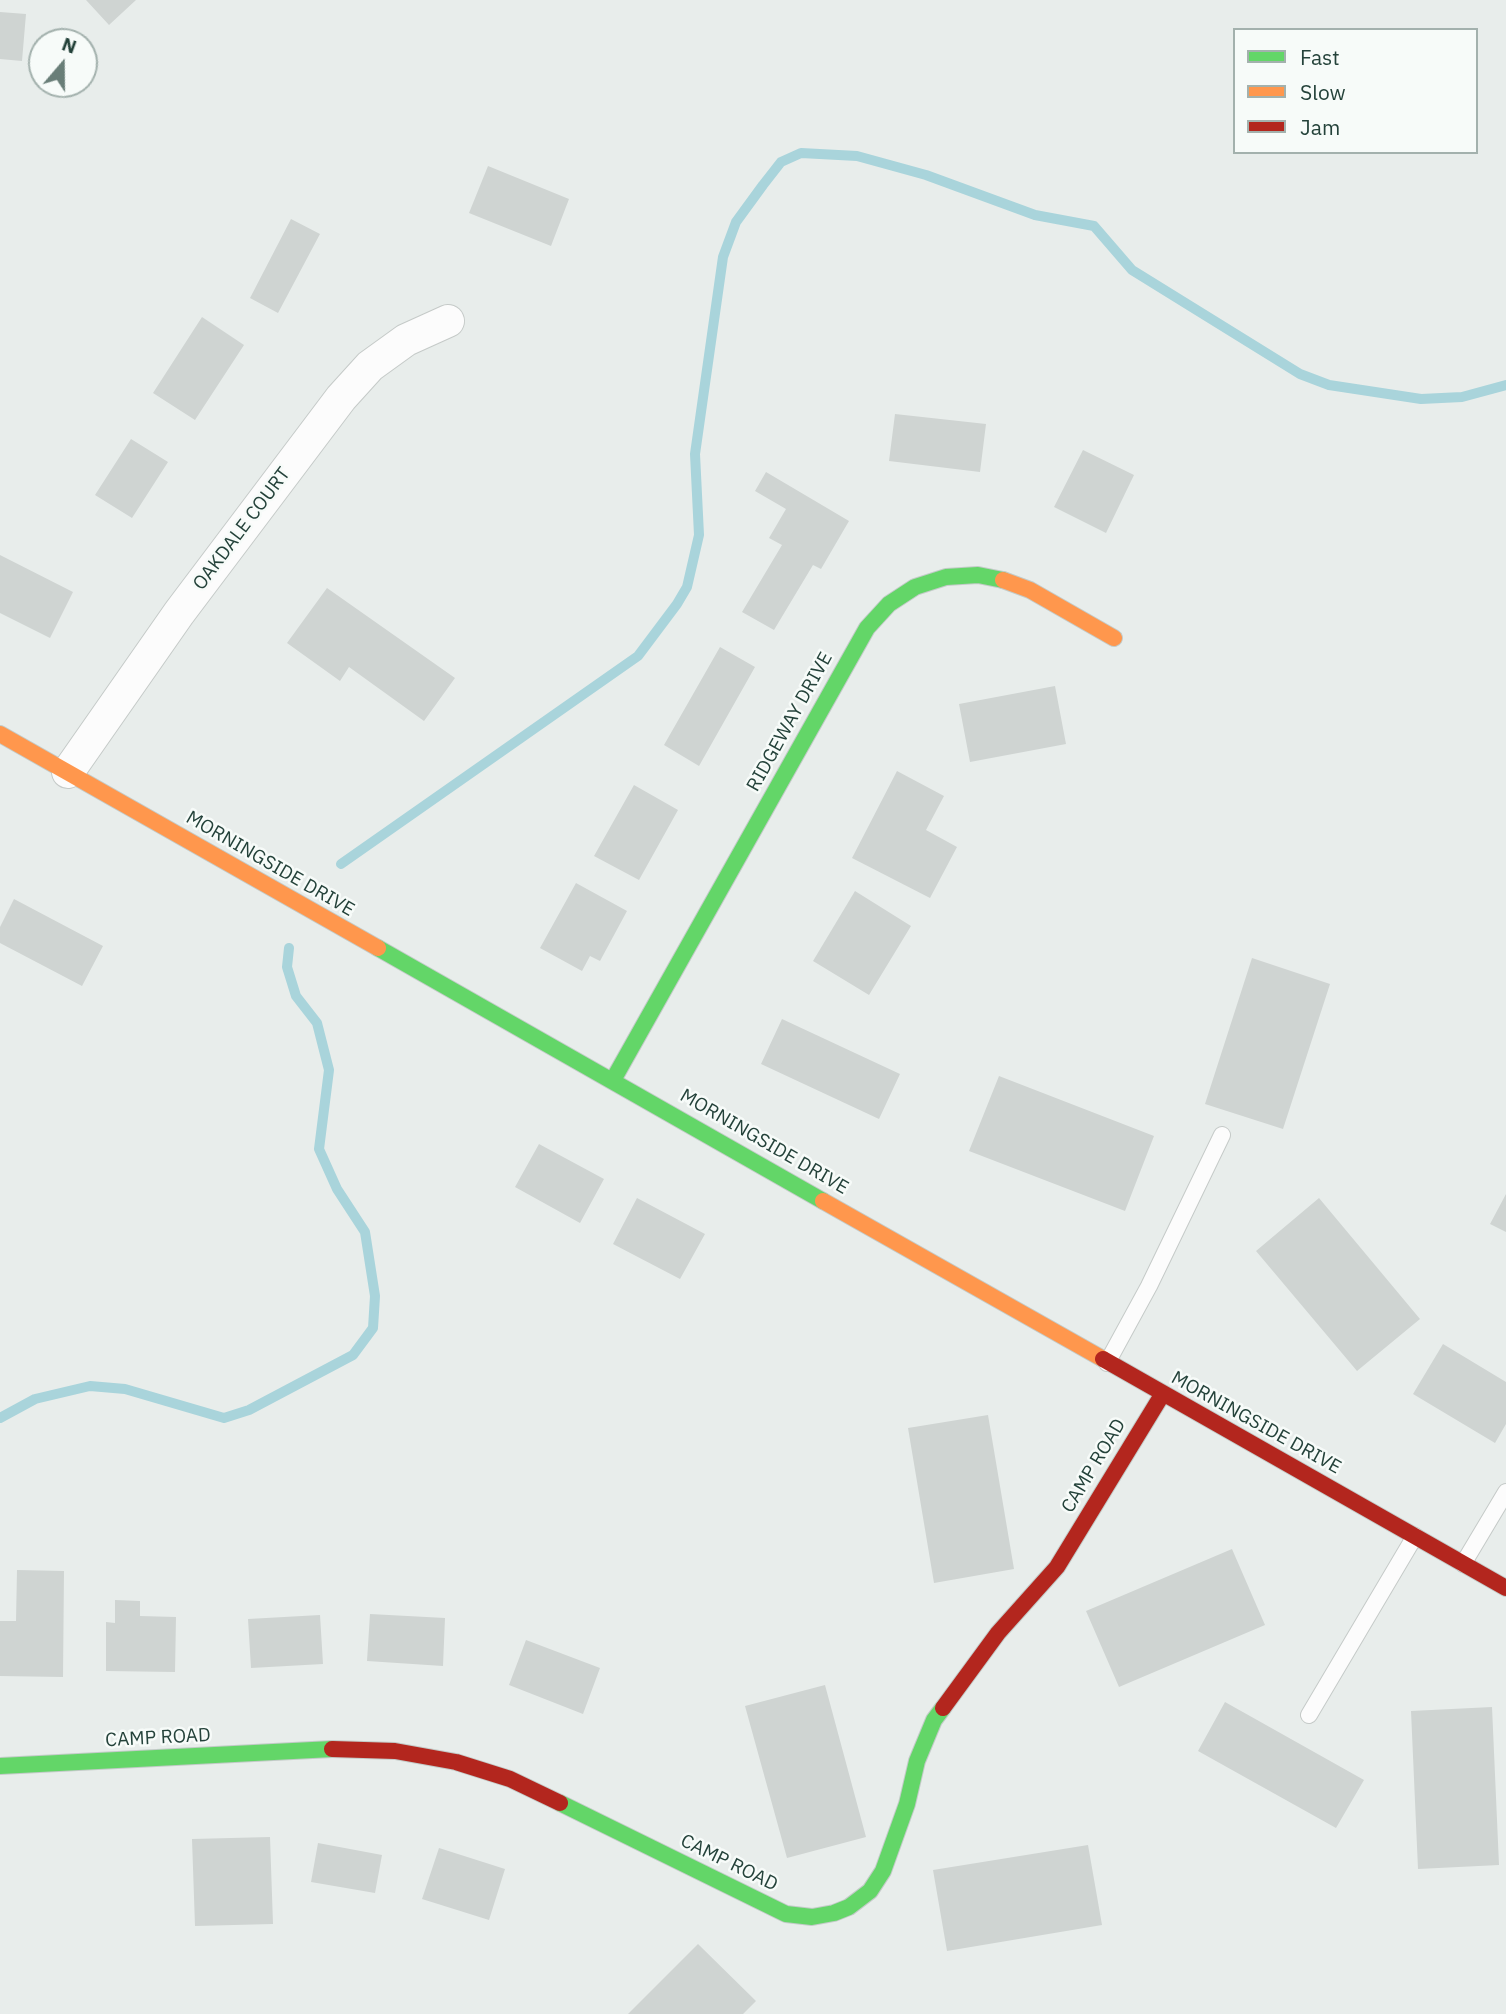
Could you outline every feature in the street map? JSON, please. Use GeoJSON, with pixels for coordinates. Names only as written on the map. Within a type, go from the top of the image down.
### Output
{"type":"FeatureCollection","features":[{"type":"Feature","properties":{"kind":"street","name":"OAKDALE COURT"},"geometry":{"type":"LineString","coordinates":[[68,772],[179,613],[341,398],[370,366],[406,340],[448,321]]}},
{"type":"Feature","properties":{"kind":"street","name":"RIDGEWAY DRIVE"},"geometry":{"type":"LineString","coordinates":[[614,1080],[867,628],[889,604],[915,587],[946,577],[978,575],[1009,581],[1030,590],[1114,638]]}},
{"type":"Feature","properties":{"kind":"street","name":"MORNINGSIDE DRIVE"},"geometry":{"type":"LineString","coordinates":[[0,734],[1506,1588]]}},
{"type":"Feature","properties":{"kind":"street","name":"CAMP ROAD"},"geometry":{"type":"LineString","coordinates":[[0,1766],[334,1749],[395,1751],[456,1762],[510,1779],[786,1914],[812,1917],[834,1913],[849,1907],[870,1891],[884,1871],[907,1804],[917,1761],[934,1720],[998,1633],[1057,1567],[1163,1395]]}},
{"type":"Feature","properties":{"kind":"lane"},"geometry":{"type":"LineString","coordinates":[[1107,1363],[1149,1286],[1222,1135]]}},
{"type":"Feature","properties":{"kind":"lane"},"geometry":{"type":"LineString","coordinates":[[1464,1564],[1506,1492]]}},
{"type":"Feature","properties":{"kind":"lane"},"geometry":{"type":"LineString","coordinates":[[1309,1715],[1415,1536]]}},
{"type":"Feature","properties":{"kind":"building"},"geometry":{"type":"Polygon","coordinates":[[[86,0],[136,0],[109,25],[86,0]]]}},
{"type":"Feature","properties":{"kind":"building"},"geometry":{"type":"Polygon","coordinates":[[[0,12],[26,14],[22,61],[0,59],[0,12]]]}},
{"type":"Feature","properties":{"kind":"building"},"geometry":{"type":"Polygon","coordinates":[[[488,166],[569,199],[551,246],[469,213],[488,166]]]}},
{"type":"Feature","properties":{"kind":"building"},"geometry":{"type":"Polygon","coordinates":[[[291,219],[320,234],[278,313],[250,298],[291,219]]]}},
{"type":"Feature","properties":{"kind":"building"},"geometry":{"type":"Polygon","coordinates":[[[202,317],[244,345],[195,420],[153,393],[202,317]]]}},
{"type":"Feature","properties":{"kind":"building"},"geometry":{"type":"Polygon","coordinates":[[[895,414],[986,424],[980,472],[889,461],[895,414]]]}},
{"type":"Feature","properties":{"kind":"building"},"geometry":{"type":"Polygon","coordinates":[[[131,439],[168,462],[132,518],[95,495],[131,439]]]}},
{"type":"Feature","properties":{"kind":"building"},"geometry":{"type":"Polygon","coordinates":[[[1083,450],[1134,475],[1106,533],[1054,507],[1083,450]]]}},
{"type":"Feature","properties":{"kind":"building"},"geometry":{"type":"Polygon","coordinates":[[[766,472],[849,521],[821,569],[813,565],[774,630],[742,612],[782,545],[769,538],[786,509],[755,491],[766,472]]]}},
{"type":"Feature","properties":{"kind":"building"},"geometry":{"type":"Polygon","coordinates":[[[0,555],[73,592],[50,638],[0,613],[0,555]]]}},
{"type":"Feature","properties":{"kind":"building"},"geometry":{"type":"Polygon","coordinates":[[[327,588],[455,678],[424,721],[349,667],[340,681],[287,643],[327,588]]]}},
{"type":"Feature","properties":{"kind":"building"},"geometry":{"type":"Polygon","coordinates":[[[720,647],[755,667],[699,766],[664,745],[720,647]]]}},
{"type":"Feature","properties":{"kind":"building"},"geometry":{"type":"Polygon","coordinates":[[[1055,686],[1066,744],[970,762],[959,704],[1055,686]]]}},
{"type":"Feature","properties":{"kind":"building"},"geometry":{"type":"Polygon","coordinates":[[[897,771],[944,796],[926,830],[957,847],[930,898],[852,858],[897,771]]]}},
{"type":"Feature","properties":{"kind":"building"},"geometry":{"type":"Polygon","coordinates":[[[634,785],[678,810],[639,880],[594,856],[634,785]]]}},
{"type":"Feature","properties":{"kind":"building"},"geometry":{"type":"Polygon","coordinates":[[[576,883],[627,911],[600,961],[590,956],[582,971],[540,948],[576,883]]]}},
{"type":"Feature","properties":{"kind":"building"},"geometry":{"type":"Polygon","coordinates":[[[855,891],[911,926],[869,995],[813,961],[855,891]]]}},
{"type":"Feature","properties":{"kind":"building"},"geometry":{"type":"Polygon","coordinates":[[[14,899],[103,946],[82,986],[0,943],[0,927],[14,899]]]}},
{"type":"Feature","properties":{"kind":"building"},"geometry":{"type":"Polygon","coordinates":[[[1252,958],[1330,984],[1283,1129],[1205,1104],[1252,958]]]}},
{"type":"Feature","properties":{"kind":"building"},"geometry":{"type":"Polygon","coordinates":[[[782,1019],[900,1074],[879,1119],[761,1064],[782,1019]]]}},
{"type":"Feature","properties":{"kind":"building"},"geometry":{"type":"Polygon","coordinates":[[[999,1076],[1154,1136],[1125,1211],[969,1151],[999,1076]]]}},
{"type":"Feature","properties":{"kind":"building"},"geometry":{"type":"Polygon","coordinates":[[[539,1144],[604,1179],[580,1223],[515,1187],[539,1144]]]}},
{"type":"Feature","properties":{"kind":"building"},"geometry":{"type":"Polygon","coordinates":[[[1506,1194],[1506,1232],[1490,1224],[1506,1194]]]}},
{"type":"Feature","properties":{"kind":"building"},"geometry":{"type":"Polygon","coordinates":[[[637,1198],[705,1234],[680,1279],[613,1244],[637,1198]]]}},
{"type":"Feature","properties":{"kind":"building"},"geometry":{"type":"Polygon","coordinates":[[[1319,1198],[1420,1319],[1357,1371],[1256,1251],[1319,1198]]]}},
{"type":"Feature","properties":{"kind":"building"},"geometry":{"type":"Polygon","coordinates":[[[1443,1344],[1506,1382],[1506,1424],[1495,1443],[1413,1394],[1443,1344]]]}},
{"type":"Feature","properties":{"kind":"building"},"geometry":{"type":"Polygon","coordinates":[[[988,1415],[1014,1569],[934,1583],[908,1428],[988,1415]]]}},
{"type":"Feature","properties":{"kind":"building"},"geometry":{"type":"Polygon","coordinates":[[[1232,1549],[1265,1625],[1119,1687],[1086,1611],[1232,1549]]]}},
{"type":"Feature","properties":{"kind":"building"},"geometry":{"type":"Polygon","coordinates":[[[17,1570],[64,1571],[63,1677],[0,1676],[0,1621],[16,1621],[17,1570]]]}},
{"type":"Feature","properties":{"kind":"building"},"geometry":{"type":"Polygon","coordinates":[[[115,1600],[140,1601],[140,1616],[176,1617],[175,1672],[106,1671],[106,1622],[115,1623],[115,1600]]]}},
{"type":"Feature","properties":{"kind":"building"},"geometry":{"type":"Polygon","coordinates":[[[370,1614],[445,1618],[443,1666],[367,1661],[370,1614]]]}},
{"type":"Feature","properties":{"kind":"building"},"geometry":{"type":"Polygon","coordinates":[[[320,1615],[323,1664],[251,1668],[248,1619],[320,1615]]]}},
{"type":"Feature","properties":{"kind":"building"},"geometry":{"type":"Polygon","coordinates":[[[526,1640],[600,1668],[583,1714],[509,1685],[526,1640]]]}},
{"type":"Feature","properties":{"kind":"building"},"geometry":{"type":"Polygon","coordinates":[[[825,1685],[866,1837],[787,1858],[745,1706],[825,1685]]]}},
{"type":"Feature","properties":{"kind":"building"},"geometry":{"type":"Polygon","coordinates":[[[1225,1702],[1364,1780],[1336,1828],[1198,1751],[1225,1702]]]}},
{"type":"Feature","properties":{"kind":"building"},"geometry":{"type":"Polygon","coordinates":[[[1492,1707],[1499,1865],[1418,1869],[1411,1711],[1492,1707]]]}},
{"type":"Feature","properties":{"kind":"building"},"geometry":{"type":"Polygon","coordinates":[[[270,1837],[273,1924],[195,1926],[192,1839],[270,1837]]]}},
{"type":"Feature","properties":{"kind":"building"},"geometry":{"type":"Polygon","coordinates":[[[318,1843],[382,1855],[375,1893],[311,1882],[318,1843]]]}},
{"type":"Feature","properties":{"kind":"building"},"geometry":{"type":"Polygon","coordinates":[[[1088,1845],[1102,1925],[947,1951],[933,1870],[1088,1845]]]}},
{"type":"Feature","properties":{"kind":"building"},"geometry":{"type":"Polygon","coordinates":[[[439,1848],[505,1869],[489,1920],[422,1899],[439,1848]]]}},
{"type":"Feature","properties":{"kind":"building"},"geometry":{"type":"Polygon","coordinates":[[[698,1944],[756,2001],[743,2014],[628,2014],[698,1944]]]}},
{"type":"Feature","properties":{"kind":"waterway"},"geometry":{"type":"LineString","coordinates":[[341,864],[638,656],[677,604],[687,587],[699,535],[695,454],[723,257],[736,222],[763,185],[781,162],[801,153],[857,156],[926,175],[1035,215],[1094,226],[1132,270],[1300,374],[1329,385],[1421,399],[1462,397],[1506,385]]}},
{"type":"Feature","properties":{"kind":"waterway"},"geometry":{"type":"LineString","coordinates":[[0,1418],[35,1399],[90,1386],[125,1389],[224,1418],[249,1410],[353,1355],[373,1328],[375,1296],[365,1232],[337,1189],[319,1149],[329,1070],[317,1023],[296,996],[287,967],[289,948]]}},
{"type":"Feature","properties":{"kind":"traffic: fast"},"geometry":{"type":"LineString","coordinates":[[613,1080],[867,628],[889,604],[915,587],[946,577],[978,575],[1003,580]]}},
{"type":"Feature","properties":{"kind":"traffic: fast"},"geometry":{"type":"LineString","coordinates":[[378,948],[823,1201]]}},
{"type":"Feature","properties":{"kind":"traffic: fast"},"geometry":{"type":"LineString","coordinates":[[560,1803],[786,1914],[812,1917],[834,1913],[849,1907],[870,1891],[883,1871],[907,1804],[917,1761],[934,1720],[943,1708]]}},
{"type":"Feature","properties":{"kind":"traffic: fast"},"geometry":{"type":"LineString","coordinates":[[0,1766],[332,1749]]}},
{"type":"Feature","properties":{"kind":"traffic: slow"},"geometry":{"type":"LineString","coordinates":[[1003,580],[1030,590],[1114,638]]}},
{"type":"Feature","properties":{"kind":"traffic: slow"},"geometry":{"type":"LineString","coordinates":[[0,734],[378,948]]}},
{"type":"Feature","properties":{"kind":"traffic: slow"},"geometry":{"type":"LineString","coordinates":[[823,1201],[1103,1359]]}},
{"type":"Feature","properties":{"kind":"traffic: jam"},"geometry":{"type":"LineString","coordinates":[[1103,1359],[1506,1588]]}},
{"type":"Feature","properties":{"kind":"traffic: jam"},"geometry":{"type":"LineString","coordinates":[[943,1708],[998,1633],[1057,1567],[1162,1395]]}},
{"type":"Feature","properties":{"kind":"traffic: jam"},"geometry":{"type":"LineString","coordinates":[[332,1749],[395,1751],[456,1762],[510,1779],[560,1803]]}}]}
